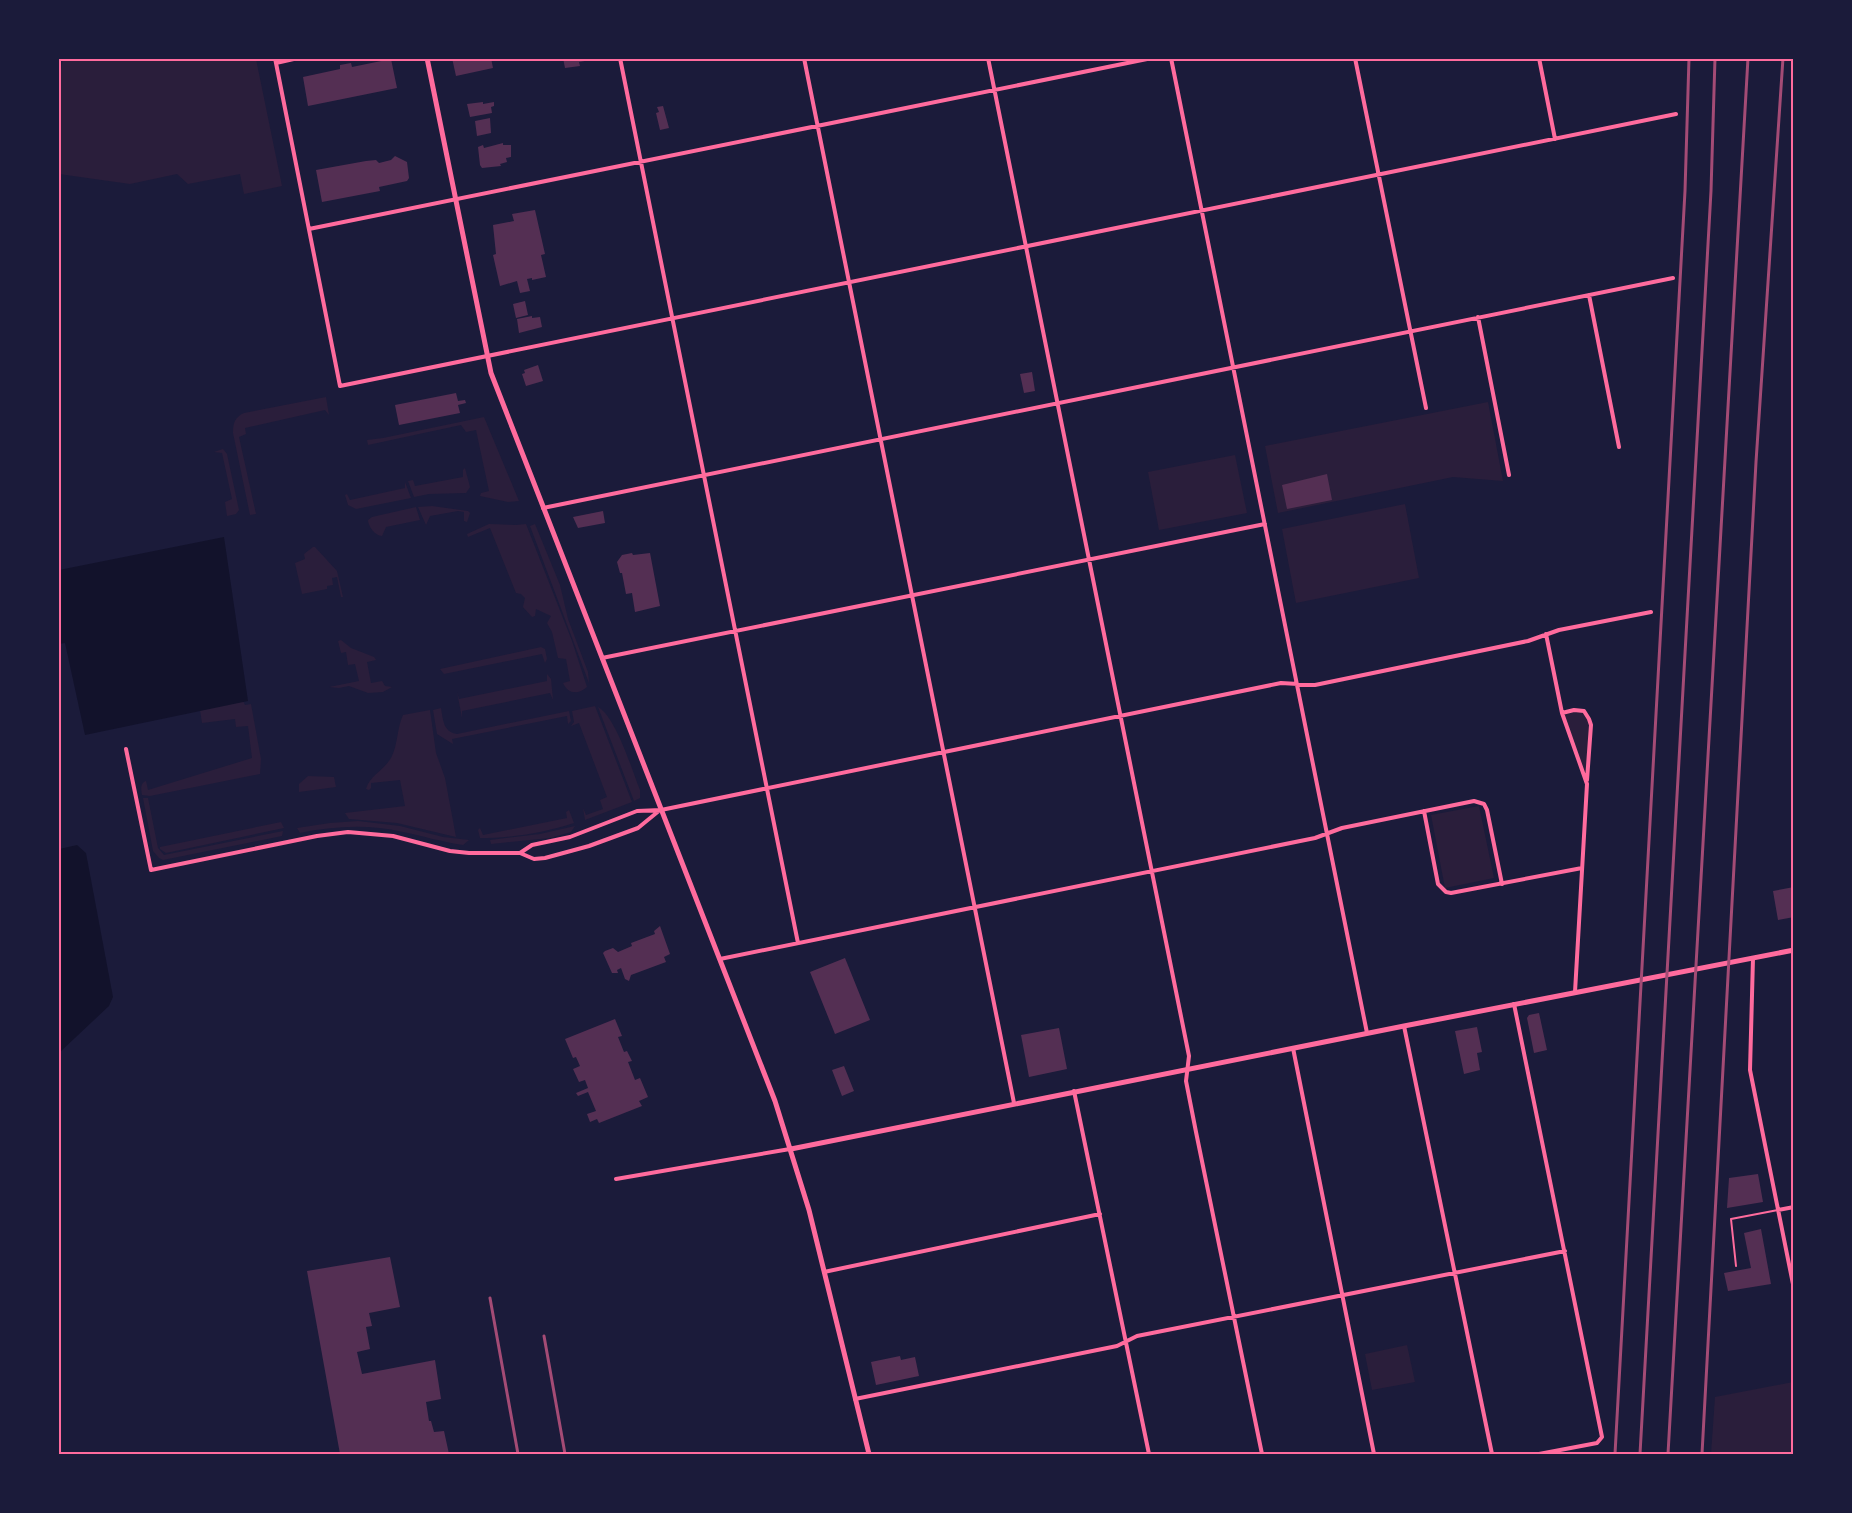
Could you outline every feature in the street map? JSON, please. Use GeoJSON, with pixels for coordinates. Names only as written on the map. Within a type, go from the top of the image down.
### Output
{"type":"FeatureCollection","features":[{"type":"Feature","properties":{"kind":"main road"},"geometry":{"type":"LineString","coordinates":[[427,58],[491,373],[775,1101],[806,1199],[869,1455]]}},
{"type":"Feature","properties":{"kind":"main road"},"geometry":{"type":"LineString","coordinates":[[791,1149],[1074,1091],[1794,950]]}},
{"type":"Feature","properties":{"kind":"street"},"geometry":{"type":"LineString","coordinates":[[298,58],[275,61],[340,386],[1676,114]]}},
{"type":"Feature","properties":{"kind":"street"},"geometry":{"type":"LineString","coordinates":[[620,58],[798,943]]}},
{"type":"Feature","properties":{"kind":"street"},"geometry":{"type":"LineString","coordinates":[[804,58],[1014,1103]]}},
{"type":"Feature","properties":{"kind":"street"},"geometry":{"type":"LineString","coordinates":[[988,58],[1189,1056],[1186,1081],[1262,1455]]}},
{"type":"Feature","properties":{"kind":"street"},"geometry":{"type":"LineString","coordinates":[[309,230],[1152,58]]}},
{"type":"Feature","properties":{"kind":"street"},"geometry":{"type":"LineString","coordinates":[[1171,58],[1367,1033]]}},
{"type":"Feature","properties":{"kind":"street"},"geometry":{"type":"LineString","coordinates":[[1355,58],[1426,408]]}},
{"type":"Feature","properties":{"kind":"street"},"geometry":{"type":"LineString","coordinates":[[1539,58],[1555,139]]}},
{"type":"Feature","properties":{"kind":"street"},"geometry":{"type":"LineString","coordinates":[[543,508],[1673,278]]}},
{"type":"Feature","properties":{"kind":"street"},"geometry":{"type":"LineString","coordinates":[[1589,295],[1619,447]]}},
{"type":"Feature","properties":{"kind":"street"},"geometry":{"type":"LineString","coordinates":[[1478,317],[1509,475]]}},
{"type":"Feature","properties":{"kind":"street"},"geometry":{"type":"LineString","coordinates":[[602,658],[1265,525]]}},
{"type":"Feature","properties":{"kind":"street"},"geometry":{"type":"LineString","coordinates":[[520,853],[532,844],[570,837],[637,811],[661,810],[1281,682],[1315,685],[1528,641],[1559,630],[1651,612]]}},
{"type":"Feature","properties":{"kind":"street"},"geometry":{"type":"LineString","coordinates":[[1546,634],[1562,713],[1587,784]]}},
{"type":"Feature","properties":{"kind":"street"},"geometry":{"type":"LineString","coordinates":[[1562,713],[1574,710],[1584,711],[1591,725],[1575,992]]}},
{"type":"Feature","properties":{"kind":"street"},"geometry":{"type":"LineString","coordinates":[[126,749],[151,870],[317,836],[348,832],[393,836],[450,851],[520,853],[534,859],[567,854],[638,828],[661,810]]}},
{"type":"Feature","properties":{"kind":"street"},"geometry":{"type":"LineString","coordinates":[[720,959],[1315,838],[1342,828],[1474,801],[1484,804],[1487,810],[1502,884]]}},
{"type":"Feature","properties":{"kind":"street"},"geometry":{"type":"LineString","coordinates":[[1424,811],[1438,884],[1442,890],[1451,893],[1582,868]]}},
{"type":"Feature","properties":{"kind":"street"},"geometry":{"type":"LineString","coordinates":[[1753,958],[1750,1070],[1794,1289]]}},
{"type":"Feature","properties":{"kind":"street"},"geometry":{"type":"LineString","coordinates":[[1514,1004],[1602,1437],[1597,1443],[1539,1455]]}},
{"type":"Feature","properties":{"kind":"street"},"geometry":{"type":"LineString","coordinates":[[1404,1026],[1492,1455]]}},
{"type":"Feature","properties":{"kind":"street"},"geometry":{"type":"LineString","coordinates":[[1293,1048],[1374,1455]]}},
{"type":"Feature","properties":{"kind":"street"},"geometry":{"type":"LineString","coordinates":[[1074,1091],[1149,1455]]}},
{"type":"Feature","properties":{"kind":"street"},"geometry":{"type":"LineString","coordinates":[[616,1179],[791,1149]]}},
{"type":"Feature","properties":{"kind":"street"},"geometry":{"type":"LineString","coordinates":[[1778,1210],[1794,1207]]}},
{"type":"Feature","properties":{"kind":"street"},"geometry":{"type":"LineString","coordinates":[[824,1272],[1100,1214]]}},
{"type":"Feature","properties":{"kind":"street"},"geometry":{"type":"LineString","coordinates":[[855,1399],[1116,1346],[1137,1336],[1565,1251]]}},
{"type":"Feature","properties":{"kind":"lane"},"geometry":{"type":"LineString","coordinates":[[1736,1266],[1731,1219],[1778,1210]]}},
{"type":"Feature","properties":{"kind":"shaded area"},"geometry":{"type":"Polygon","coordinates":[[[63,59],[256,59],[282,186],[244,194],[240,174],[188,184],[177,174],[130,184],[59,174],[58,86],[63,59]]]}},
{"type":"Feature","properties":{"kind":"shaded area"},"geometry":{"type":"Polygon","coordinates":[[[326,397],[329,415],[325,410],[245,428],[246,434],[239,437],[256,514],[250,515],[233,433],[237,418],[244,413],[326,397]]]}},
{"type":"Feature","properties":{"kind":"shaded area"},"geometry":{"type":"Polygon","coordinates":[[[1488,402],[1503,481],[1453,477],[1278,513],[1265,446],[1488,402]]]}},
{"type":"Feature","properties":{"kind":"shaded area"},"geometry":{"type":"Polygon","coordinates":[[[484,417],[519,501],[508,502],[480,496],[481,493],[489,491],[476,430],[466,432],[461,425],[368,445],[367,440],[484,417]]]}},
{"type":"Feature","properties":{"kind":"shaded area"},"geometry":{"type":"Polygon","coordinates":[[[223,449],[227,454],[239,510],[236,514],[227,516],[225,502],[232,499],[222,453],[214,452],[223,449]]]}},
{"type":"Feature","properties":{"kind":"shaded area"},"geometry":{"type":"Polygon","coordinates":[[[1235,455],[1247,513],[1159,530],[1148,472],[1235,455]]]}},
{"type":"Feature","properties":{"kind":"shaded area"},"geometry":{"type":"Polygon","coordinates":[[[465,468],[470,487],[466,493],[429,494],[414,497],[408,481],[413,480],[415,486],[463,477],[465,468]]]}},
{"type":"Feature","properties":{"kind":"shaded area"},"geometry":{"type":"Polygon","coordinates":[[[405,482],[411,498],[356,509],[348,505],[345,495],[347,494],[350,500],[405,488],[405,482]]]}},
{"type":"Feature","properties":{"kind":"shaded area"},"geometry":{"type":"Polygon","coordinates":[[[1405,504],[1419,578],[1296,603],[1282,529],[1405,504]]]}},
{"type":"Feature","properties":{"kind":"shaded area"},"geometry":{"type":"Polygon","coordinates":[[[432,506],[470,513],[467,522],[464,521],[464,512],[458,511],[430,516],[426,525],[418,507],[432,506]]]}},
{"type":"Feature","properties":{"kind":"shaded area"},"geometry":{"type":"Polygon","coordinates":[[[416,507],[420,520],[386,527],[382,536],[374,533],[369,525],[368,520],[372,517],[416,507]]]}},
{"type":"Feature","properties":{"kind":"shaded area"},"geometry":{"type":"Polygon","coordinates":[[[489,524],[526,524],[572,641],[587,687],[584,690],[574,692],[565,687],[563,683],[570,681],[566,659],[558,658],[552,632],[547,623],[551,616],[536,609],[535,616],[532,617],[523,607],[525,598],[516,593],[490,528],[468,537],[467,534],[489,524]]]}},
{"type":"Feature","properties":{"kind":"shaded area"},"geometry":{"type":"Polygon","coordinates":[[[535,524],[560,585],[568,619],[588,672],[589,683],[530,526],[535,524]]]}},
{"type":"Feature","properties":{"kind":"shaded area"},"geometry":{"type":"Polygon","coordinates":[[[224,537],[248,701],[85,735],[65,643],[59,644],[59,570],[224,537]]]}},
{"type":"Feature","properties":{"kind":"shaded area"},"geometry":{"type":"Polygon","coordinates":[[[313,547],[337,571],[343,597],[341,597],[337,577],[332,578],[333,585],[327,586],[327,589],[302,594],[295,563],[305,559],[304,554],[313,547]]]}},
{"type":"Feature","properties":{"kind":"shaded area"},"geometry":{"type":"Polygon","coordinates":[[[341,640],[351,648],[374,657],[376,660],[367,662],[371,683],[382,681],[385,686],[392,687],[383,692],[368,693],[349,686],[329,687],[359,681],[355,664],[348,665],[346,652],[341,653],[338,641],[341,640]]]}},
{"type":"Feature","properties":{"kind":"shaded area"},"geometry":{"type":"Polygon","coordinates":[[[541,647],[545,649],[547,659],[545,663],[542,654],[444,674],[440,669],[541,647]]]}},
{"type":"Feature","properties":{"kind":"shaded area"},"geometry":{"type":"Polygon","coordinates":[[[547,674],[551,679],[553,700],[550,693],[462,711],[462,718],[457,692],[459,699],[547,681],[547,674]]]}},
{"type":"Feature","properties":{"kind":"shaded area"},"geometry":{"type":"Polygon","coordinates":[[[243,701],[245,705],[251,704],[261,759],[260,774],[150,796],[142,795],[142,785],[146,781],[148,790],[252,758],[248,726],[236,727],[235,719],[202,723],[200,710],[243,701]]]}},
{"type":"Feature","properties":{"kind":"shaded area"},"geometry":{"type":"Polygon","coordinates":[[[595,706],[632,802],[585,820],[583,808],[586,815],[603,809],[600,800],[607,797],[579,723],[571,726],[574,722],[572,711],[595,706]]]}},
{"type":"Feature","properties":{"kind":"shaded area"},"geometry":{"type":"Polygon","coordinates":[[[598,707],[611,721],[628,758],[640,790],[640,798],[634,801],[598,707]]]}},
{"type":"Feature","properties":{"kind":"shaded area"},"geometry":{"type":"Polygon","coordinates":[[[441,708],[446,728],[457,734],[569,711],[571,721],[568,724],[567,716],[452,739],[453,744],[437,734],[433,710],[441,708]]]}},
{"type":"Feature","properties":{"kind":"shaded area"},"geometry":{"type":"Polygon","coordinates":[[[430,710],[436,753],[445,778],[456,837],[397,823],[349,819],[345,813],[405,806],[400,780],[371,783],[371,788],[366,789],[392,756],[403,715],[430,710]]]}},
{"type":"Feature","properties":{"kind":"shaded area"},"geometry":{"type":"Polygon","coordinates":[[[1574,710],[1584,711],[1589,719],[1587,784],[1562,713],[1574,710]]]}},
{"type":"Feature","properties":{"kind":"shaded area"},"geometry":{"type":"Polygon","coordinates":[[[308,776],[334,777],[336,787],[299,792],[299,784],[308,776]]]}},
{"type":"Feature","properties":{"kind":"shaded area"},"geometry":{"type":"Polygon","coordinates":[[[143,798],[148,798],[158,848],[164,855],[283,831],[282,836],[163,860],[153,851],[143,798]]]}},
{"type":"Feature","properties":{"kind":"shaded area"},"geometry":{"type":"Polygon","coordinates":[[[1479,806],[1494,878],[1445,888],[1431,815],[1479,806]]]}},
{"type":"Feature","properties":{"kind":"shaded area"},"geometry":{"type":"Polygon","coordinates":[[[569,810],[574,823],[527,834],[480,838],[478,830],[480,828],[483,835],[567,818],[566,812],[569,810]]]}},
{"type":"Feature","properties":{"kind":"shaded area"},"geometry":{"type":"Polygon","coordinates":[[[358,821],[400,826],[443,837],[469,840],[463,845],[403,832],[364,827],[338,827],[300,833],[297,828],[358,821]]]}},
{"type":"Feature","properties":{"kind":"shaded area"},"geometry":{"type":"Polygon","coordinates":[[[281,822],[284,828],[166,853],[160,849],[160,847],[281,822]]]}},
{"type":"Feature","properties":{"kind":"shaded area"},"geometry":{"type":"Polygon","coordinates":[[[575,826],[571,832],[550,838],[491,844],[490,840],[540,834],[575,826]]]}},
{"type":"Feature","properties":{"kind":"shaded area"},"geometry":{"type":"Polygon","coordinates":[[[77,845],[86,853],[113,997],[109,1006],[59,1053],[59,849],[77,845]]]}},
{"type":"Feature","properties":{"kind":"shaded area"},"geometry":{"type":"Polygon","coordinates":[[[1407,1345],[1415,1382],[1372,1390],[1365,1354],[1407,1345]]]}},
{"type":"Feature","properties":{"kind":"shaded area"},"geometry":{"type":"Polygon","coordinates":[[[1793,1382],[1793,1454],[1711,1454],[1715,1397],[1793,1382]]]}},
{"type":"Feature","properties":{"kind":"building"},"geometry":{"type":"Polygon","coordinates":[[[452,58],[491,58],[493,68],[456,76],[452,58]]]}},
{"type":"Feature","properties":{"kind":"building"},"geometry":{"type":"Polygon","coordinates":[[[563,58],[591,58],[591,60],[579,62],[580,66],[565,68],[563,58]]]}},
{"type":"Feature","properties":{"kind":"building"},"geometry":{"type":"Polygon","coordinates":[[[391,59],[397,88],[308,106],[303,77],[340,69],[340,65],[351,63],[352,67],[391,59]]]}},
{"type":"Feature","properties":{"kind":"building"},"geometry":{"type":"Polygon","coordinates":[[[483,102],[483,104],[494,102],[494,106],[491,107],[492,113],[470,117],[467,104],[483,102]]]}},
{"type":"Feature","properties":{"kind":"building"},"geometry":{"type":"Polygon","coordinates":[[[663,106],[669,128],[660,130],[656,113],[659,112],[657,107],[663,106]]]}},
{"type":"Feature","properties":{"kind":"building"},"geometry":{"type":"Polygon","coordinates":[[[490,118],[491,133],[477,136],[475,121],[490,118]]]}},
{"type":"Feature","properties":{"kind":"building"},"geometry":{"type":"Polygon","coordinates":[[[503,143],[503,145],[511,145],[511,157],[506,158],[507,162],[500,164],[501,166],[482,168],[478,147],[483,145],[484,148],[503,143]]]}},
{"type":"Feature","properties":{"kind":"building"},"geometry":{"type":"Polygon","coordinates":[[[395,156],[407,162],[409,178],[407,181],[379,187],[380,191],[322,202],[316,170],[366,161],[376,160],[379,163],[391,160],[395,156]]]}},
{"type":"Feature","properties":{"kind":"building"},"geometry":{"type":"Polygon","coordinates":[[[535,210],[545,254],[541,255],[546,277],[527,279],[530,291],[520,293],[517,281],[500,286],[493,255],[496,254],[493,225],[514,221],[512,214],[535,210]]]}},
{"type":"Feature","properties":{"kind":"building"},"geometry":{"type":"Polygon","coordinates":[[[525,301],[528,315],[516,318],[513,304],[525,301]]]}},
{"type":"Feature","properties":{"kind":"building"},"geometry":{"type":"Polygon","coordinates":[[[532,316],[532,318],[540,317],[542,327],[519,333],[517,319],[532,316]]]}},
{"type":"Feature","properties":{"kind":"building"},"geometry":{"type":"Polygon","coordinates":[[[538,365],[543,381],[526,386],[522,374],[525,373],[524,370],[538,365]]]}},
{"type":"Feature","properties":{"kind":"building"},"geometry":{"type":"Polygon","coordinates":[[[1032,372],[1035,391],[1024,393],[1020,374],[1032,372]]]}},
{"type":"Feature","properties":{"kind":"building"},"geometry":{"type":"Polygon","coordinates":[[[456,393],[458,401],[465,400],[466,403],[458,405],[460,413],[399,425],[395,405],[456,393]]]}},
{"type":"Feature","properties":{"kind":"building"},"geometry":{"type":"Polygon","coordinates":[[[1327,474],[1332,500],[1287,509],[1282,485],[1327,474]]]}},
{"type":"Feature","properties":{"kind":"building"},"geometry":{"type":"Polygon","coordinates":[[[603,511],[605,523],[578,528],[573,517],[603,511]]]}},
{"type":"Feature","properties":{"kind":"building"},"geometry":{"type":"Polygon","coordinates":[[[632,553],[633,555],[650,553],[660,606],[635,612],[632,593],[626,594],[622,573],[620,573],[617,562],[622,555],[632,553]]]}},
{"type":"Feature","properties":{"kind":"building"},"geometry":{"type":"Polygon","coordinates":[[[1794,887],[1794,917],[1778,920],[1773,891],[1794,887]]]}},
{"type":"Feature","properties":{"kind":"building"},"geometry":{"type":"Polygon","coordinates":[[[660,926],[670,954],[664,957],[666,962],[631,975],[629,981],[625,979],[621,968],[617,970],[618,973],[612,973],[603,953],[605,951],[613,948],[618,952],[632,946],[631,943],[655,934],[654,931],[660,926]]]}},
{"type":"Feature","properties":{"kind":"building"},"geometry":{"type":"Polygon","coordinates":[[[845,958],[870,1020],[835,1034],[810,972],[845,958]]]}},
{"type":"Feature","properties":{"kind":"building"},"geometry":{"type":"Polygon","coordinates":[[[1539,1013],[1547,1050],[1534,1053],[1527,1018],[1529,1015],[1539,1013]]]}},
{"type":"Feature","properties":{"kind":"building"},"geometry":{"type":"Polygon","coordinates":[[[615,1019],[622,1036],[618,1037],[624,1052],[627,1051],[632,1061],[628,1062],[635,1080],[640,1078],[648,1097],[639,1101],[642,1106],[599,1123],[597,1119],[590,1122],[587,1114],[596,1111],[588,1092],[578,1096],[576,1093],[588,1088],[585,1080],[579,1082],[573,1069],[580,1066],[576,1057],[573,1058],[565,1039],[615,1019]]]}},
{"type":"Feature","properties":{"kind":"building"},"geometry":{"type":"Polygon","coordinates":[[[1477,1027],[1482,1052],[1477,1053],[1480,1070],[1464,1074],[1455,1031],[1477,1027]]]}},
{"type":"Feature","properties":{"kind":"building"},"geometry":{"type":"Polygon","coordinates":[[[1059,1028],[1067,1069],[1029,1077],[1021,1035],[1059,1028]]]}},
{"type":"Feature","properties":{"kind":"building"},"geometry":{"type":"Polygon","coordinates":[[[844,1066],[854,1091],[842,1096],[832,1070],[844,1066]]]}},
{"type":"Feature","properties":{"kind":"building"},"geometry":{"type":"Polygon","coordinates":[[[1758,1174],[1763,1202],[1727,1208],[1729,1178],[1758,1174]]]}},
{"type":"Feature","properties":{"kind":"building"},"geometry":{"type":"Polygon","coordinates":[[[1761,1229],[1771,1284],[1728,1291],[1724,1273],[1751,1268],[1744,1233],[1761,1229]]]}},
{"type":"Feature","properties":{"kind":"building"},"geometry":{"type":"Polygon","coordinates":[[[390,1257],[400,1307],[369,1313],[372,1326],[366,1327],[370,1349],[357,1352],[362,1374],[435,1360],[441,1399],[426,1402],[429,1421],[431,1421],[434,1432],[444,1431],[449,1454],[340,1454],[307,1271],[390,1257]]]}},
{"type":"Feature","properties":{"kind":"building"},"geometry":{"type":"Polygon","coordinates":[[[900,1356],[901,1360],[915,1357],[919,1376],[876,1385],[871,1362],[900,1356]]]}},
{"type":"Feature","properties":{"kind":"railway"},"geometry":{"type":"LineString","coordinates":[[1615,1454],[1685,191],[1689,58]]}},
{"type":"Feature","properties":{"kind":"railway"},"geometry":{"type":"LineString","coordinates":[[1640,1454],[1711,191],[1715,58]]}},
{"type":"Feature","properties":{"kind":"railway"},"geometry":{"type":"LineString","coordinates":[[1668,1454],[1748,58]]}},
{"type":"Feature","properties":{"kind":"railway"},"geometry":{"type":"LineString","coordinates":[[1702,1454],[1756,462],[1783,58]]}},
{"type":"Feature","properties":{"kind":"railway"},"geometry":{"type":"LineString","coordinates":[[490,1298],[518,1454]]}},
{"type":"Feature","properties":{"kind":"railway"},"geometry":{"type":"LineString","coordinates":[[544,1336],[565,1454]]}}]}
